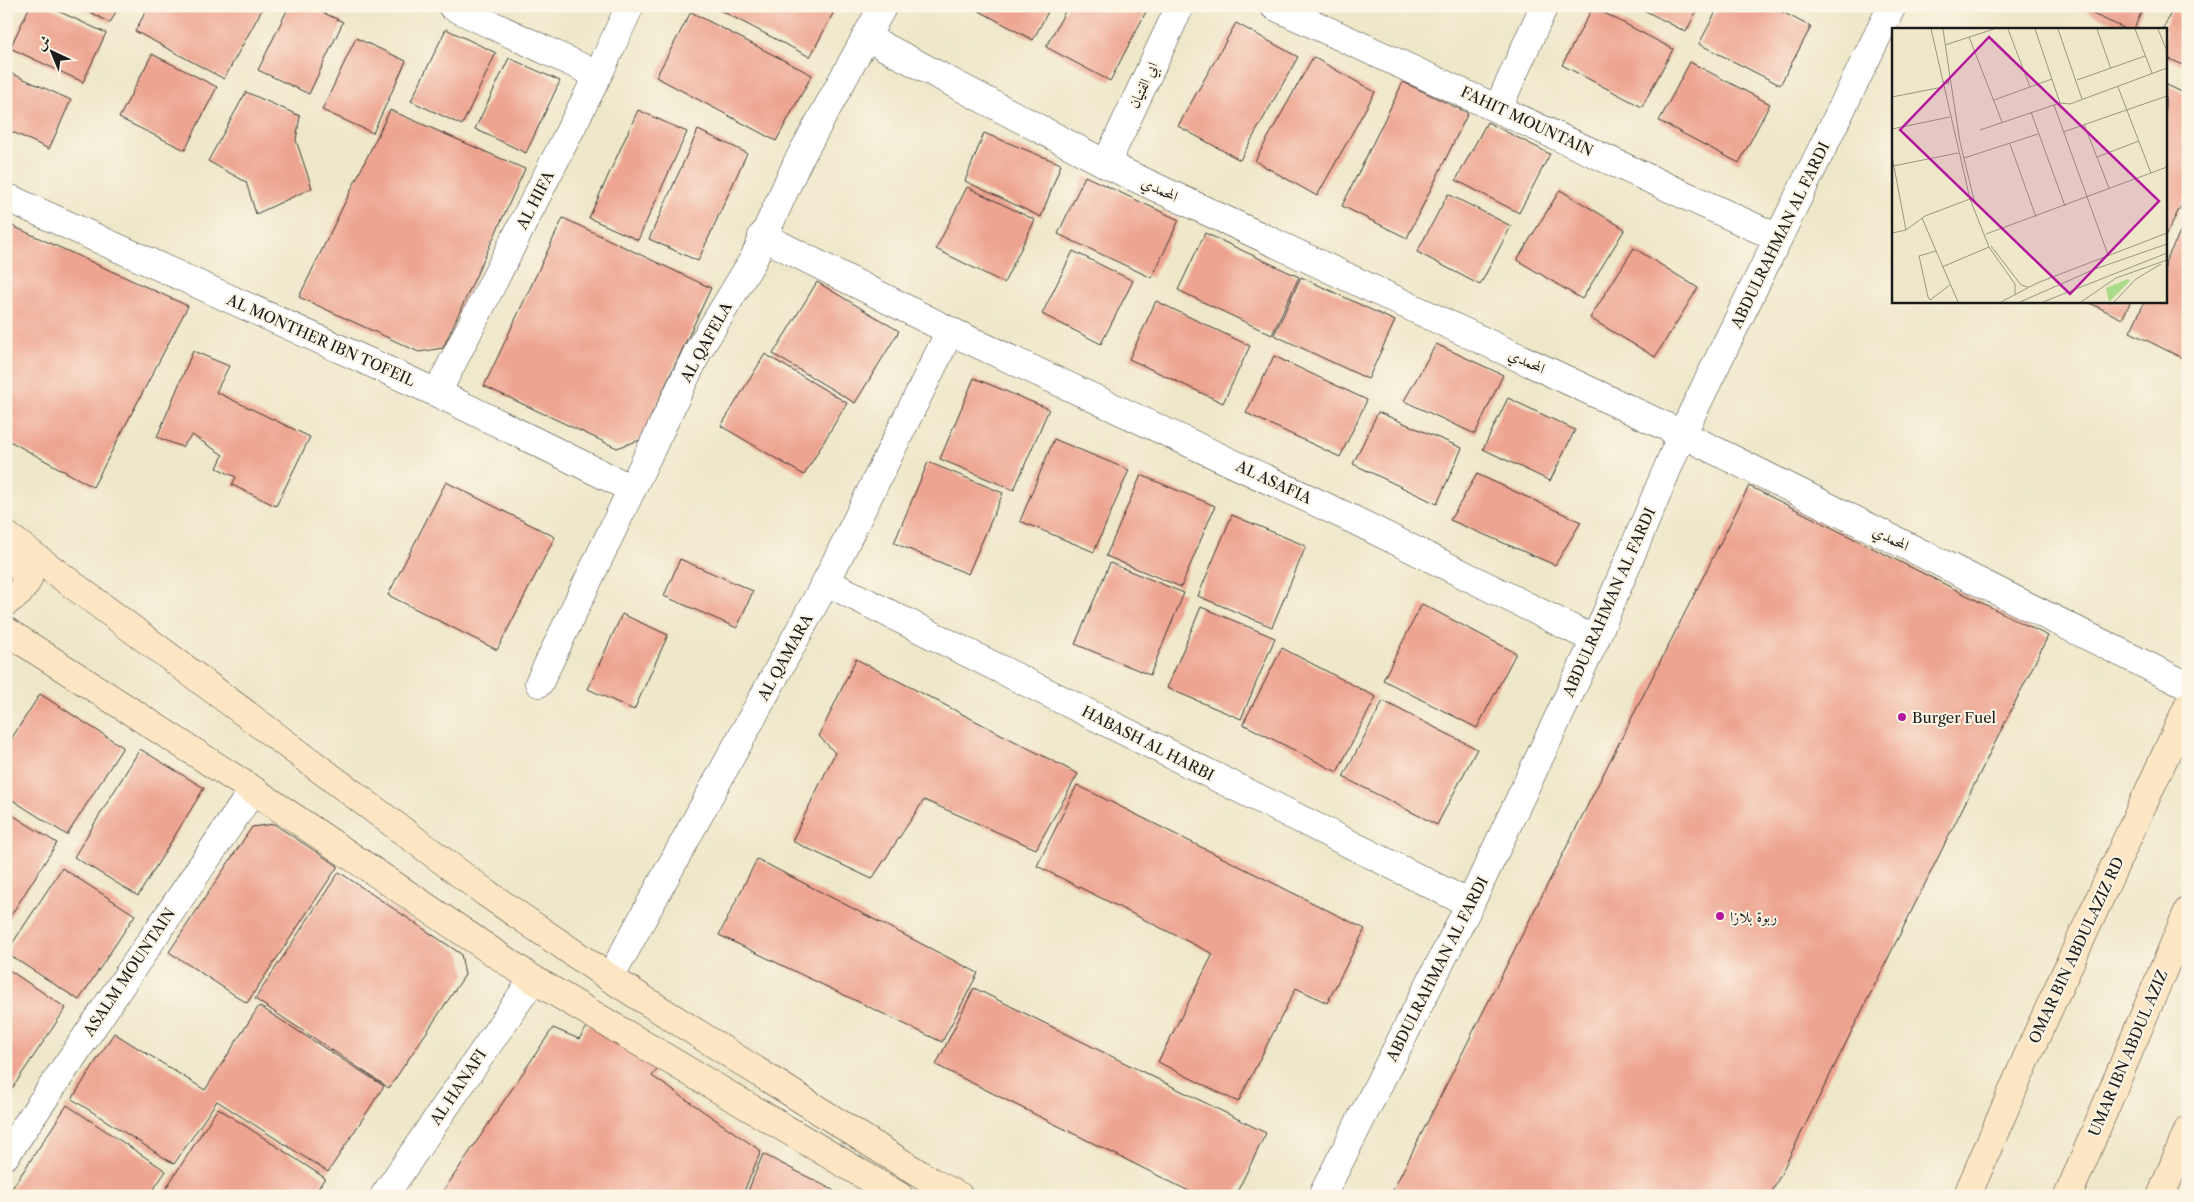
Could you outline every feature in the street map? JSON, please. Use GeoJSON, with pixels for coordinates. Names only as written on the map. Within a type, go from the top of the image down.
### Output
{"type":"FeatureCollection","features":[{"type":"Feature","properties":{"kind":"street"},"geometry":{"type":"LineString","coordinates":[[452,6],[598,75]]}},
{"type":"Feature","properties":{"kind":"street","name":"AL HIFA"},"geometry":{"type":"LineString","coordinates":[[437,393],[598,75],[630,6]]}},
{"type":"Feature","properties":{"kind":"street","name":"AL QAFELA"},"geometry":{"type":"LineString","coordinates":[[539,683],[698,351],[753,260],[762,236],[797,163],[883,6]]}},
{"type":"Feature","properties":{"kind":"street","name":"ابي الفتيان"},"geometry":{"type":"LineString","coordinates":[[1106,164],[1180,6]]}},
{"type":"Feature","properties":{"kind":"street","name":"FAHIT MOUNTAIN"},"geometry":{"type":"LineString","coordinates":[[1274,6],[1778,238]]}},
{"type":"Feature","properties":{"kind":"street"},"geometry":{"type":"LineString","coordinates":[[1498,108],[1544,6]]}},
{"type":"Feature","properties":{"kind":"street","name":"ABDULRAHMAN AL FARDI"},"geometry":{"type":"LineString","coordinates":[[1322,1196],[1470,904],[1595,640],[1682,434],[1892,6]]}},
{"type":"Feature","properties":{"kind":"street","name":"المحمدي"},"geometry":{"type":"LineString","coordinates":[[866,37],[1106,164],[1682,434],[2188,686]]}},
{"type":"Feature","properties":{"kind":"street","name":"AL MONTHER IBN TOFEIL"},"geometry":{"type":"LineString","coordinates":[[6,197],[437,393],[632,489]]}},
{"type":"Feature","properties":{"kind":"street","name":"AL ASAFIA"},"geometry":{"type":"LineString","coordinates":[[762,236],[950,331],[1352,519],[1595,640]]}},
{"type":"Feature","properties":{"kind":"street","name":"AL QAMARA"},"geometry":{"type":"LineString","coordinates":[[610,978],[826,582],[950,331]]}},
{"type":"Feature","properties":{"kind":"street"},"geometry":{"type":"LineString","coordinates":[[6,535],[486,894],[610,978],[923,1177],[959,1196]]}},
{"type":"Feature","properties":{"kind":"street"},"geometry":{"type":"LineString","coordinates":[[6,544],[28,580],[19,593],[6,602]]}},
{"type":"Feature","properties":{"kind":"street","name":"HABASH AL HARBI"},"geometry":{"type":"LineString","coordinates":[[826,582],[1470,904]]}},
{"type":"Feature","properties":{"kind":"street"},"geometry":{"type":"LineString","coordinates":[[8,636],[252,790],[532,978],[899,1196]]}},
{"type":"Feature","properties":{"kind":"street","name":"OMAR BIN ABDULAZIZ RD"},"geometry":{"type":"LineString","coordinates":[[1967,1196],[2034,1041],[2188,706]]}},
{"type":"Feature","properties":{"kind":"street","name":"ASALM MOUNTAIN"},"geometry":{"type":"LineString","coordinates":[[6,1155],[252,790]]}},
{"type":"Feature","properties":{"kind":"street","name":"UMAR IBN ABDUL AZIZ"},"geometry":{"type":"LineString","coordinates":[[2068,1196],[2188,911]]}},
{"type":"Feature","properties":{"kind":"street","name":"AL HANAFI"},"geometry":{"type":"LineString","coordinates":[[384,1196],[532,978]]}},
{"type":"Feature","properties":{"kind":"street"},"geometry":{"type":"LineString","coordinates":[[2161,1196],[2188,1130]]}},
{"type":"Feature","properties":{"kind":"building"},"geometry":{"type":"Polygon","coordinates":[[[30,6],[47,6],[106,33],[83,82],[10,48],[30,6]]]}},
{"type":"Feature","properties":{"kind":"building"},"geometry":{"type":"Polygon","coordinates":[[[79,6],[119,6],[110,23],[79,6]]]}},
{"type":"Feature","properties":{"kind":"building"},"geometry":{"type":"Polygon","coordinates":[[[149,6],[264,6],[224,79],[135,31],[149,6]]]}},
{"type":"Feature","properties":{"kind":"building"},"geometry":{"type":"Polygon","coordinates":[[[289,6],[309,6],[343,22],[309,94],[258,70],[289,6]]]}},
{"type":"Feature","properties":{"kind":"building"},"geometry":{"type":"Polygon","coordinates":[[[712,6],[837,6],[810,57],[712,6]]]}},
{"type":"Feature","properties":{"kind":"building"},"geometry":{"type":"Polygon","coordinates":[[[970,6],[1051,6],[1033,40],[970,6]]]}},
{"type":"Feature","properties":{"kind":"building"},"geometry":{"type":"Polygon","coordinates":[[[1068,6],[1149,6],[1110,81],[1046,47],[1068,6]]]}},
{"type":"Feature","properties":{"kind":"building"},"geometry":{"type":"Polygon","coordinates":[[[1636,6],[1699,6],[1686,32],[1636,6]]]}},
{"type":"Feature","properties":{"kind":"building"},"geometry":{"type":"Polygon","coordinates":[[[1719,6],[1771,6],[1811,27],[1780,85],[1699,44],[1719,6]]]}},
{"type":"Feature","properties":{"kind":"building"},"geometry":{"type":"Polygon","coordinates":[[[2075,6],[2144,6],[2134,28],[2124,28],[2075,6]]]}},
{"type":"Feature","properties":{"kind":"building"},"geometry":{"type":"Polygon","coordinates":[[[2174,6],[2188,6],[2188,67],[2166,57],[2166,28],[2163,28],[2174,6]]]}},
{"type":"Feature","properties":{"kind":"building"},"geometry":{"type":"Polygon","coordinates":[[[1593,7],[1673,49],[1642,107],[1562,65],[1593,7]]]}},
{"type":"Feature","properties":{"kind":"building"},"geometry":{"type":"Polygon","coordinates":[[[691,12],[812,75],[776,141],[656,77],[691,12]]]}},
{"type":"Feature","properties":{"kind":"building"},"geometry":{"type":"Polygon","coordinates":[[[1236,23],[1298,57],[1240,160],[1178,126],[1236,23]]]}},
{"type":"Feature","properties":{"kind":"building"},"geometry":{"type":"Polygon","coordinates":[[[446,29],[496,53],[462,125],[411,101],[446,29]]]}},
{"type":"Feature","properties":{"kind":"building"},"geometry":{"type":"Polygon","coordinates":[[[356,38],[406,61],[373,133],[322,110],[356,38]]]}},
{"type":"Feature","properties":{"kind":"building"},"geometry":{"type":"Polygon","coordinates":[[[152,54],[217,87],[185,150],[119,118],[152,54]]]}},
{"type":"Feature","properties":{"kind":"building"},"geometry":{"type":"Polygon","coordinates":[[[1313,57],[1375,92],[1317,196],[1255,161],[1313,57]]]}},
{"type":"Feature","properties":{"kind":"building"},"geometry":{"type":"Polygon","coordinates":[[[509,58],[560,81],[526,153],[475,129],[509,58]]]}},
{"type":"Feature","properties":{"kind":"building"},"geometry":{"type":"Polygon","coordinates":[[[1690,62],[1770,104],[1739,163],[1659,121],[1690,62]]]}},
{"type":"Feature","properties":{"kind":"building"},"geometry":{"type":"Polygon","coordinates":[[[6,71],[71,100],[49,149],[6,129],[6,71]]]}},
{"type":"Feature","properties":{"kind":"building"},"geometry":{"type":"Polygon","coordinates":[[[1403,82],[1468,113],[1407,238],[1342,206],[1403,82]]]}},
{"type":"Feature","properties":{"kind":"building"},"geometry":{"type":"Polygon","coordinates":[[[2166,84],[2188,95],[2188,193],[2166,234],[2166,84]]]}},
{"type":"Feature","properties":{"kind":"building"},"geometry":{"type":"Polygon","coordinates":[[[246,92],[300,116],[296,140],[312,188],[256,214],[246,182],[208,161],[246,92]]]}},
{"type":"Feature","properties":{"kind":"building"},"geometry":{"type":"Polygon","coordinates":[[[390,110],[525,169],[443,348],[419,352],[299,297],[390,110]]]}},
{"type":"Feature","properties":{"kind":"building"},"geometry":{"type":"Polygon","coordinates":[[[638,110],[687,132],[638,240],[589,218],[638,110]]]}},
{"type":"Feature","properties":{"kind":"building"},"geometry":{"type":"Polygon","coordinates":[[[1487,122],[1550,154],[1519,213],[1456,180],[1487,122]]]}},
{"type":"Feature","properties":{"kind":"building"},"geometry":{"type":"Polygon","coordinates":[[[698,130],[747,153],[698,261],[649,239],[698,130]]]}},
{"type":"Feature","properties":{"kind":"building"},"geometry":{"type":"Polygon","coordinates":[[[984,133],[1061,164],[1041,217],[965,181],[984,133]]]}},
{"type":"Feature","properties":{"kind":"building"},"geometry":{"type":"Polygon","coordinates":[[[1085,176],[1179,220],[1152,278],[1058,234],[1085,176]]]}},
{"type":"Feature","properties":{"kind":"building"},"geometry":{"type":"Polygon","coordinates":[[[967,187],[1035,220],[1004,283],[936,249],[967,187]]]}},
{"type":"Feature","properties":{"kind":"building"},"geometry":{"type":"Polygon","coordinates":[[[1560,190],[1625,229],[1582,299],[1517,260],[1560,190]]]}},
{"type":"Feature","properties":{"kind":"building"},"geometry":{"type":"Polygon","coordinates":[[[1448,194],[1511,226],[1480,285],[1417,252],[1448,194]]]}},
{"type":"Feature","properties":{"kind":"building"},"geometry":{"type":"Polygon","coordinates":[[[563,218],[711,288],[640,440],[617,448],[484,386],[563,218]]]}},
{"type":"Feature","properties":{"kind":"building"},"geometry":{"type":"Polygon","coordinates":[[[6,223],[188,306],[93,487],[6,439],[6,223]]]}},
{"type":"Feature","properties":{"kind":"building"},"geometry":{"type":"Polygon","coordinates":[[[2182,229],[2188,232],[2188,361],[2130,332],[2145,302],[2166,302],[2166,260],[2182,229]]]}},
{"type":"Feature","properties":{"kind":"building"},"geometry":{"type":"Polygon","coordinates":[[[1205,233],[1299,277],[1272,335],[1178,290],[1205,233]]]}},
{"type":"Feature","properties":{"kind":"building"},"geometry":{"type":"Polygon","coordinates":[[[1634,248],[1698,288],[1655,357],[1590,318],[1634,248]]]}},
{"type":"Feature","properties":{"kind":"building"},"geometry":{"type":"Polygon","coordinates":[[[1073,251],[1133,281],[1101,344],[1042,314],[1073,251]]]}},
{"type":"Feature","properties":{"kind":"building"},"geometry":{"type":"Polygon","coordinates":[[[1301,277],[1395,321],[1368,379],[1274,335],[1301,277]]]}},
{"type":"Feature","properties":{"kind":"building"},"geometry":{"type":"Polygon","coordinates":[[[817,282],[899,331],[855,403],[773,354],[817,282]]]}},
{"type":"Feature","properties":{"kind":"building"},"geometry":{"type":"Polygon","coordinates":[[[1156,301],[1250,346],[1223,403],[1129,359],[1156,301]]]}},
{"type":"Feature","properties":{"kind":"building"},"geometry":{"type":"Polygon","coordinates":[[[2088,302],[2130,302],[2122,319],[2088,302]]]}},
{"type":"Feature","properties":{"kind":"building"},"geometry":{"type":"Polygon","coordinates":[[[1436,344],[1503,375],[1475,434],[1404,401],[1436,344]]]}},
{"type":"Feature","properties":{"kind":"building"},"geometry":{"type":"Polygon","coordinates":[[[193,351],[229,366],[216,392],[310,437],[276,506],[232,485],[236,477],[217,468],[223,455],[192,435],[182,447],[157,437],[193,351]]]}},
{"type":"Feature","properties":{"kind":"building"},"geometry":{"type":"Polygon","coordinates":[[[765,354],[847,403],[804,475],[721,426],[765,354]]]}},
{"type":"Feature","properties":{"kind":"building"},"geometry":{"type":"Polygon","coordinates":[[[1274,356],[1367,400],[1340,457],[1246,413],[1274,356]]]}},
{"type":"Feature","properties":{"kind":"building"},"geometry":{"type":"Polygon","coordinates":[[[974,378],[1049,409],[1014,490],[940,459],[974,378]]]}},
{"type":"Feature","properties":{"kind":"building"},"geometry":{"type":"Polygon","coordinates":[[[1508,398],[1575,430],[1550,481],[1483,449],[1508,398]]]}},
{"type":"Feature","properties":{"kind":"building"},"geometry":{"type":"Polygon","coordinates":[[[1378,412],[1462,448],[1437,504],[1353,464],[1378,412]]]}},
{"type":"Feature","properties":{"kind":"building"},"geometry":{"type":"Polygon","coordinates":[[[1054,439],[1129,470],[1094,552],[1020,521],[1054,439]]]}},
{"type":"Feature","properties":{"kind":"building"},"geometry":{"type":"Polygon","coordinates":[[[928,462],[1003,493],[968,574],[894,543],[928,462]]]}},
{"type":"Feature","properties":{"kind":"building"},"geometry":{"type":"Polygon","coordinates":[[[1477,474],[1581,522],[1555,565],[1450,520],[1477,474]]]}},
{"type":"Feature","properties":{"kind":"building"},"geometry":{"type":"Polygon","coordinates":[[[1141,475],[1215,506],[1181,587],[1106,556],[1141,475]]]}},
{"type":"Feature","properties":{"kind":"building"},"geometry":{"type":"Polygon","coordinates":[[[446,482],[555,537],[497,650],[388,595],[446,482]]]}},
{"type":"Feature","properties":{"kind":"building","name":"ربوة بلازا"},"geometry":{"type":"Polygon","coordinates":[[[1749,486],[2048,636],[1770,1196],[1390,1196],[1749,486]]]}},
{"type":"Feature","properties":{"kind":"building"},"geometry":{"type":"Polygon","coordinates":[[[1232,515],[1306,546],[1272,627],[1198,596],[1232,515]]]}},
{"type":"Feature","properties":{"kind":"building"},"geometry":{"type":"Polygon","coordinates":[[[680,559],[753,591],[737,628],[664,596],[680,559]]]}},
{"type":"Feature","properties":{"kind":"building"},"geometry":{"type":"Polygon","coordinates":[[[1110,563],[1184,593],[1150,675],[1075,644],[1110,563]]]}},
{"type":"Feature","properties":{"kind":"building"},"geometry":{"type":"Polygon","coordinates":[[[1422,604],[1516,653],[1477,728],[1383,680],[1422,604]]]}},
{"type":"Feature","properties":{"kind":"building"},"geometry":{"type":"Polygon","coordinates":[[[1201,607],[1275,638],[1241,719],[1167,688],[1201,607]]]}},
{"type":"Feature","properties":{"kind":"building"},"geometry":{"type":"Polygon","coordinates":[[[622,614],[668,635],[634,710],[588,689],[622,614]]]}},
{"type":"Feature","properties":{"kind":"building"},"geometry":{"type":"Polygon","coordinates":[[[1282,648],[1376,697],[1337,772],[1243,724],[1282,648]]]}},
{"type":"Feature","properties":{"kind":"building"},"geometry":{"type":"Polygon","coordinates":[[[856,659],[1078,774],[1036,849],[924,800],[872,879],[792,841],[835,753],[819,736],[856,659]]]}},
{"type":"Feature","properties":{"kind":"building"},"geometry":{"type":"Polygon","coordinates":[[[40,694],[123,747],[67,835],[6,796],[6,747],[40,694]]]}},
{"type":"Feature","properties":{"kind":"building"},"geometry":{"type":"Polygon","coordinates":[[[1383,701],[1477,749],[1437,825],[1343,777],[1383,701]]]}},
{"type":"Feature","properties":{"kind":"building"},"geometry":{"type":"Polygon","coordinates":[[[140,749],[204,788],[138,896],[74,857],[140,749]]]}},
{"type":"Feature","properties":{"kind":"building"},"geometry":{"type":"Polygon","coordinates":[[[1077,785],[1365,929],[1327,1003],[1296,988],[1238,1102],[1158,1062],[1213,954],[1037,866],[1077,785]]]}},
{"type":"Feature","properties":{"kind":"building"},"geometry":{"type":"Polygon","coordinates":[[[6,811],[57,843],[6,923],[6,811]]]}},
{"type":"Feature","properties":{"kind":"building"},"geometry":{"type":"Polygon","coordinates":[[[274,824],[338,866],[247,1003],[169,952],[252,827],[274,824]]]}},
{"type":"Feature","properties":{"kind":"building"},"geometry":{"type":"Polygon","coordinates":[[[757,859],[978,973],[942,1042],[719,935],[757,859]]]}},
{"type":"Feature","properties":{"kind":"building"},"geometry":{"type":"Polygon","coordinates":[[[62,868],[135,915],[79,1000],[6,953],[62,868]]]}},
{"type":"Feature","properties":{"kind":"building"},"geometry":{"type":"Polygon","coordinates":[[[339,872],[461,954],[465,975],[389,1088],[255,999],[339,872]]]}},
{"type":"Feature","properties":{"kind":"building"},"geometry":{"type":"Polygon","coordinates":[[[6,968],[66,1008],[9,1093],[6,1091],[6,968]]]}},
{"type":"Feature","properties":{"kind":"building"},"geometry":{"type":"Polygon","coordinates":[[[974,988],[1266,1133],[1235,1196],[1199,1196],[936,1065],[974,988]]]}},
{"type":"Feature","properties":{"kind":"building"},"geometry":{"type":"Polygon","coordinates":[[[259,1006],[384,1086],[328,1172],[217,1101],[174,1164],[72,1099],[114,1033],[205,1090],[259,1006]]]}},
{"type":"Feature","properties":{"kind":"building"},"geometry":{"type":"Polygon","coordinates":[[[589,1024],[659,1068],[652,1076],[761,1151],[742,1196],[440,1196],[553,1028],[579,1039],[589,1024]]]}},
{"type":"Feature","properties":{"kind":"building"},"geometry":{"type":"Polygon","coordinates":[[[67,1105],[166,1171],[149,1196],[7,1196],[67,1105]]]}},
{"type":"Feature","properties":{"kind":"building"},"geometry":{"type":"Polygon","coordinates":[[[218,1108],[325,1178],[313,1196],[161,1196],[218,1108]]]}},
{"type":"Feature","properties":{"kind":"building"},"geometry":{"type":"Polygon","coordinates":[[[763,1154],[831,1189],[841,1196],[746,1196],[763,1154]]]}},
{"type":"Feature","properties":{"kind":"place","name":"Burger Fuel"},"geometry":{"type":"Point","coordinates":[1902,717]}},
{"type":"Feature","properties":{"kind":"place","name":"ربوة بلازا"},"geometry":{"type":"Point","coordinates":[1720,916]}}]}
